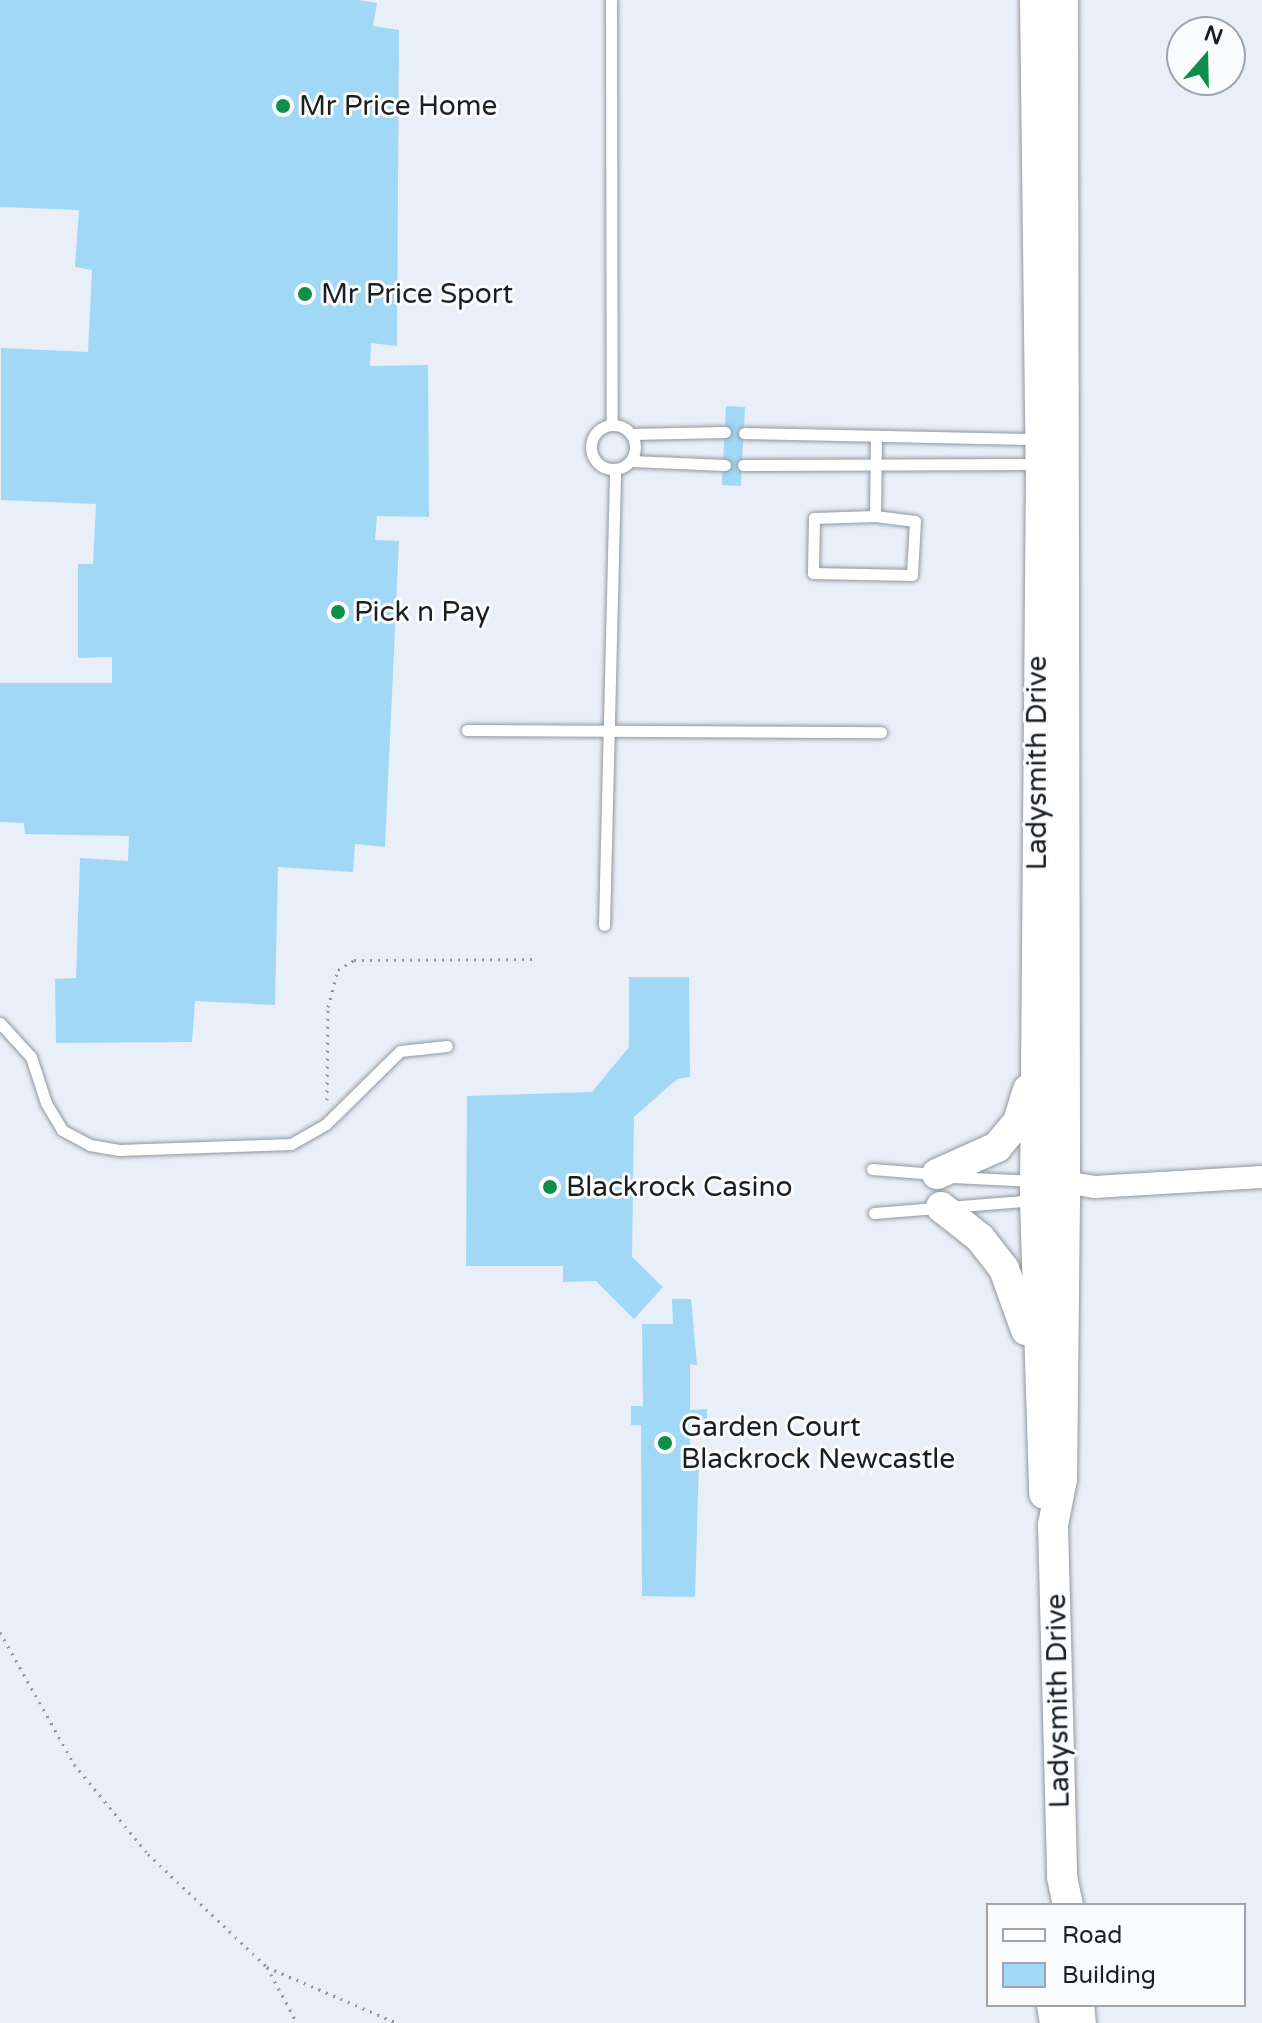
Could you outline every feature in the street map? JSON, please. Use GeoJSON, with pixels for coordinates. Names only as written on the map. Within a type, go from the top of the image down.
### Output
{"type":"FeatureCollection","features":[{"type":"Feature","properties":{"kind":"street","name":"Ladysmith Drive"},"geometry":{"type":"LineString","coordinates":[[1035,0],[1053,451],[1050,1190],[1040,1403],[1044,1493],[1053,1525]]}},
{"type":"Feature","properties":{"kind":"street","name":"Ladysmith Drive"},"geometry":{"type":"LineString","coordinates":[[1061,1896],[1053,1525],[1062,1479],[1050,1190],[1038,1032],[1038,894],[1053,451],[1063,0]]}},
{"type":"Feature","properties":{"kind":"street"},"geometry":{"type":"LineString","coordinates":[[937,1174],[997,1147],[1018,1122],[1038,1032]]}},
{"type":"Feature","properties":{"kind":"street"},"geometry":{"type":"LineString","coordinates":[[1050,1190],[1262,1177]]}},
{"type":"Feature","properties":{"kind":"street"},"geometry":{"type":"LineString","coordinates":[[941,1207],[980,1238],[1004,1269],[1025,1324],[1040,1403]]}},
{"type":"Feature","properties":{"kind":"lane"},"geometry":{"type":"LineString","coordinates":[[611,0],[612,425]]}},
{"type":"Feature","properties":{"kind":"lane"},"geometry":{"type":"LineString","coordinates":[[612,425],[631,434],[725,432]]}},
{"type":"Feature","properties":{"kind":"lane"},"geometry":{"type":"LineString","coordinates":[[612,425],[594,436],[591,450],[596,462],[615,470]]}},
{"type":"Feature","properties":{"kind":"lane"},"geometry":{"type":"LineString","coordinates":[[744,433],[876,436],[1053,451]]}},
{"type":"Feature","properties":{"kind":"lane"},"geometry":{"type":"LineString","coordinates":[[631,434],[636,447],[631,461]]}},
{"type":"Feature","properties":{"kind":"lane"},"geometry":{"type":"LineString","coordinates":[[875,516],[876,436]]}},
{"type":"Feature","properties":{"kind":"lane"},"geometry":{"type":"LineString","coordinates":[[743,465],[876,464],[1053,451]]}},
{"type":"Feature","properties":{"kind":"lane"},"geometry":{"type":"LineString","coordinates":[[615,470],[631,461],[725,465]]}},
{"type":"Feature","properties":{"kind":"lane"},"geometry":{"type":"LineString","coordinates":[[604,925],[615,470]]}},
{"type":"Feature","properties":{"kind":"lane"},"geometry":{"type":"LineString","coordinates":[[875,516],[915,521],[912,575],[813,573],[814,518],[875,516]]}},
{"type":"Feature","properties":{"kind":"lane"},"geometry":{"type":"LineString","coordinates":[[467,730],[881,732]]}},
{"type":"Feature","properties":{"kind":"lane"},"geometry":{"type":"LineString","coordinates":[[0,1023],[31,1057],[52,1118],[90,1145],[142,1151],[254,1149],[291,1144],[326,1124],[400,1051],[447,1046]]}},
{"type":"Feature","properties":{"kind":"lane"},"geometry":{"type":"LineString","coordinates":[[872,1169],[937,1174],[1050,1190]]}},
{"type":"Feature","properties":{"kind":"lane"},"geometry":{"type":"LineString","coordinates":[[874,1213],[941,1207],[1050,1190]]}},
{"type":"Feature","properties":{"kind":"path"},"geometry":{"type":"LineString","coordinates":[[326,1124],[328,1007],[338,970],[354,960],[538,959]]}},
{"type":"Feature","properties":{"kind":"path"},"geometry":{"type":"LineString","coordinates":[[0,1632],[39,1710],[105,1804],[181,1888],[267,1967],[297,2023]]}},
{"type":"Feature","properties":{"kind":"path"},"geometry":{"type":"LineString","coordinates":[[267,1967],[397,2023]]}},
{"type":"Feature","properties":{"kind":"building"},"geometry":{"type":"Polygon","coordinates":[[[0,0],[358,0],[377,3],[373,26],[399,30],[397,346],[371,343],[370,366],[428,365],[429,517],[377,516],[375,540],[399,541],[385,847],[355,844],[353,872],[278,867],[275,1005],[195,1001],[192,1042],[56,1043],[55,979],[76,978],[80,858],[128,861],[129,836],[25,834],[24,823],[0,822],[0,683],[112,683],[112,657],[78,658],[78,564],[93,564],[96,504],[1,500],[1,348],[88,352],[92,270],[75,267],[79,210],[0,207],[0,0]]]}},
{"type":"Feature","properties":{"kind":"building"},"geometry":{"type":"Polygon","coordinates":[[[726,406],[745,407],[741,486],[722,485],[726,406]]]}},
{"type":"Feature","properties":{"kind":"building","name":"Blackrock Casino"},"geometry":{"type":"Polygon","coordinates":[[[629,977],[689,977],[690,1077],[677,1079],[634,1117],[632,1257],[663,1287],[634,1319],[596,1281],[563,1282],[563,1266],[466,1266],[467,1096],[592,1092],[629,1047],[629,977]]]}},
{"type":"Feature","properties":{"kind":"building","name":"Garden Court Blackrock Newcastle"},"geometry":{"type":"Polygon","coordinates":[[[672,1299],[691,1299],[697,1365],[690,1364],[690,1410],[707,1409],[707,1422],[690,1423],[690,1462],[699,1462],[695,1597],[642,1596],[641,1425],[631,1425],[631,1406],[643,1406],[642,1324],[673,1324],[672,1299]]]}},
{"type":"Feature","properties":{"kind":"place","name":"Mr Price Home"},"geometry":{"type":"Point","coordinates":[283,106]}},
{"type":"Feature","properties":{"kind":"place","name":"Mr Price Sport"},"geometry":{"type":"Point","coordinates":[305,294]}},
{"type":"Feature","properties":{"kind":"place","name":"Pick n Pay"},"geometry":{"type":"Point","coordinates":[338,612]}},
{"type":"Feature","properties":{"kind":"place","name":"Blackrock Casino"},"geometry":{"type":"Point","coordinates":[550,1187]}},
{"type":"Feature","properties":{"kind":"place","name":"Garden Court Blackrock Newcastle"},"geometry":{"type":"Point","coordinates":[665,1443]}}]}
